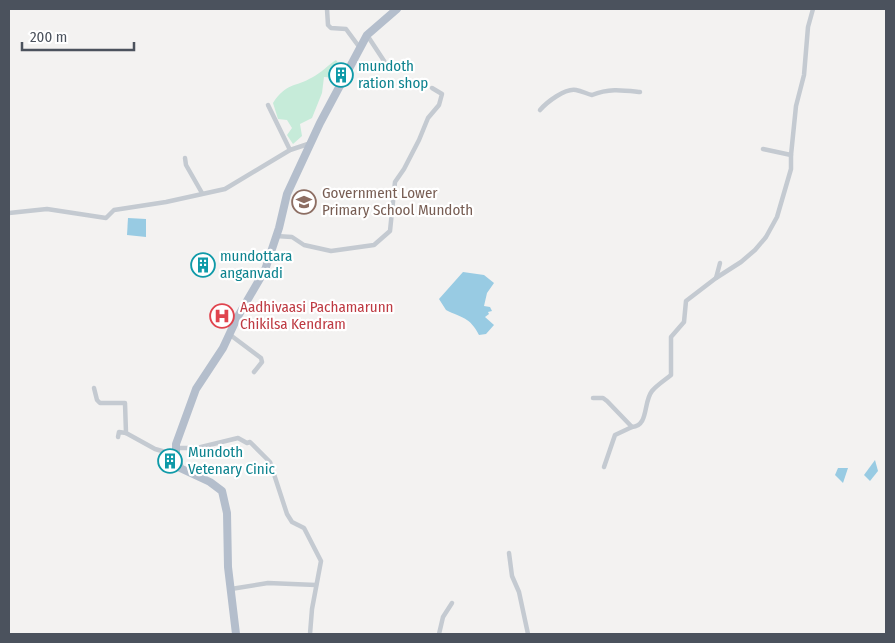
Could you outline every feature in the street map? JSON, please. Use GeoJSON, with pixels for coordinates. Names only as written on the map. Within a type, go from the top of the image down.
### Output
{"type":"FeatureCollection","features":[{"type":"Feature","properties":{"kind":"main road"},"geometry":{"type":"LineString","coordinates":[[236,634],[228,567],[227,513],[222,491],[210,482],[180,468],[176,444],[196,389],[223,348],[265,270],[287,194],[311,143],[367,35],[397,9]]}},
{"type":"Feature","properties":{"kind":"street"},"geometry":{"type":"LineString","coordinates":[[327,9],[328,26],[346,29],[360,48]]}},
{"type":"Feature","properties":{"kind":"street"},"geometry":{"type":"LineString","coordinates":[[604,467],[615,435],[643,422],[645,409],[652,391],[671,375],[671,337],[684,322],[686,301],[741,262],[766,237],[777,217],[791,168],[796,106],[804,75],[808,27],[813,9]]}},
{"type":"Feature","properties":{"kind":"street"},"geometry":{"type":"LineString","coordinates":[[367,35],[388,68]]}},
{"type":"Feature","properties":{"kind":"street"},"geometry":{"type":"LineString","coordinates":[[276,236],[292,237],[304,245],[331,251],[374,246],[390,231],[395,182],[428,118],[439,105],[442,94],[432,88]]}},
{"type":"Feature","properties":{"kind":"street"},"geometry":{"type":"LineString","coordinates":[[540,110],[549,100],[569,90],[592,95],[616,89],[640,92]]}},
{"type":"Feature","properties":{"kind":"street"},"geometry":{"type":"LineString","coordinates":[[268,105],[290,150]]}},
{"type":"Feature","properties":{"kind":"street"},"geometry":{"type":"LineString","coordinates":[[9,213],[47,209],[106,218],[114,210],[166,202],[226,189],[290,150],[311,143]]}},
{"type":"Feature","properties":{"kind":"street"},"geometry":{"type":"LineString","coordinates":[[763,149],[791,154]]}},
{"type":"Feature","properties":{"kind":"street"},"geometry":{"type":"LineString","coordinates":[[185,158],[186,165],[202,193]]}},
{"type":"Feature","properties":{"kind":"street"},"geometry":{"type":"LineString","coordinates":[[716,278],[720,263]]}},
{"type":"Feature","properties":{"kind":"street"},"geometry":{"type":"LineString","coordinates":[[229,334],[261,358],[262,362],[254,372]]}},
{"type":"Feature","properties":{"kind":"street"},"geometry":{"type":"LineString","coordinates":[[94,388],[97,400],[100,403],[125,403],[126,433]]}},
{"type":"Feature","properties":{"kind":"street"},"geometry":{"type":"LineString","coordinates":[[593,398],[603,398],[632,427]]}},
{"type":"Feature","properties":{"kind":"street"},"geometry":{"type":"LineString","coordinates":[[118,437],[118,432],[126,433],[155,449],[176,452],[238,438],[247,443],[250,442],[270,462],[287,514],[292,522],[304,528],[322,561],[312,609],[310,634]]}},
{"type":"Feature","properties":{"kind":"street"},"geometry":{"type":"LineString","coordinates":[[509,553],[512,576],[519,592],[528,634]]}},
{"type":"Feature","properties":{"kind":"street"},"geometry":{"type":"LineString","coordinates":[[230,589],[268,583],[316,585]]}},
{"type":"Feature","properties":{"kind":"street"},"geometry":{"type":"LineString","coordinates":[[439,634],[443,617],[452,603]]}},
{"type":"Feature","properties":{"kind":"shaded area","name":"Government Lower Primary School Mundoth"},"geometry":{"type":"Polygon","coordinates":[[[296,192],[315,195],[313,212],[294,209],[296,192]]]}},
{"type":"Feature","properties":{"kind":"green space"},"geometry":{"type":"Polygon","coordinates":[[[336,60],[347,75],[338,78],[324,77],[322,93],[312,118],[300,124],[302,136],[293,144],[287,135],[292,128],[287,120],[278,119],[273,103],[287,88],[316,75],[336,60]]]}},
{"type":"Feature","properties":{"kind":"water"},"geometry":{"type":"Polygon","coordinates":[[[128,218],[146,219],[146,237],[127,235],[128,218]]]}},
{"type":"Feature","properties":{"kind":"water"},"geometry":{"type":"Polygon","coordinates":[[[463,272],[484,275],[494,283],[487,293],[484,306],[490,307],[492,311],[488,312],[489,314],[485,317],[494,325],[486,334],[479,335],[469,321],[446,310],[439,299],[463,272]]]}},
{"type":"Feature","properties":{"kind":"water"},"geometry":{"type":"Polygon","coordinates":[[[875,460],[878,471],[870,481],[864,475],[875,460]]]}},
{"type":"Feature","properties":{"kind":"water"},"geometry":{"type":"Polygon","coordinates":[[[838,468],[848,468],[843,483],[835,475],[838,468]]]}},
{"type":"Feature","properties":{"kind":"place","name":"mundoth ration shop"},"geometry":{"type":"Point","coordinates":[341,75]}},
{"type":"Feature","properties":{"kind":"place","name":"Government Lower Primary School Mundoth"},"geometry":{"type":"Point","coordinates":[304,202]}},
{"type":"Feature","properties":{"kind":"place","name":"mundottara anganvadi"},"geometry":{"type":"Point","coordinates":[203,265]}},
{"type":"Feature","properties":{"kind":"place","name":"Aadhivaasi Pachamarunn Chikilsa Kendram"},"geometry":{"type":"Point","coordinates":[222,316]}},
{"type":"Feature","properties":{"kind":"place","name":"Mundoth Vetenary Cinic"},"geometry":{"type":"Point","coordinates":[170,461]}}]}
